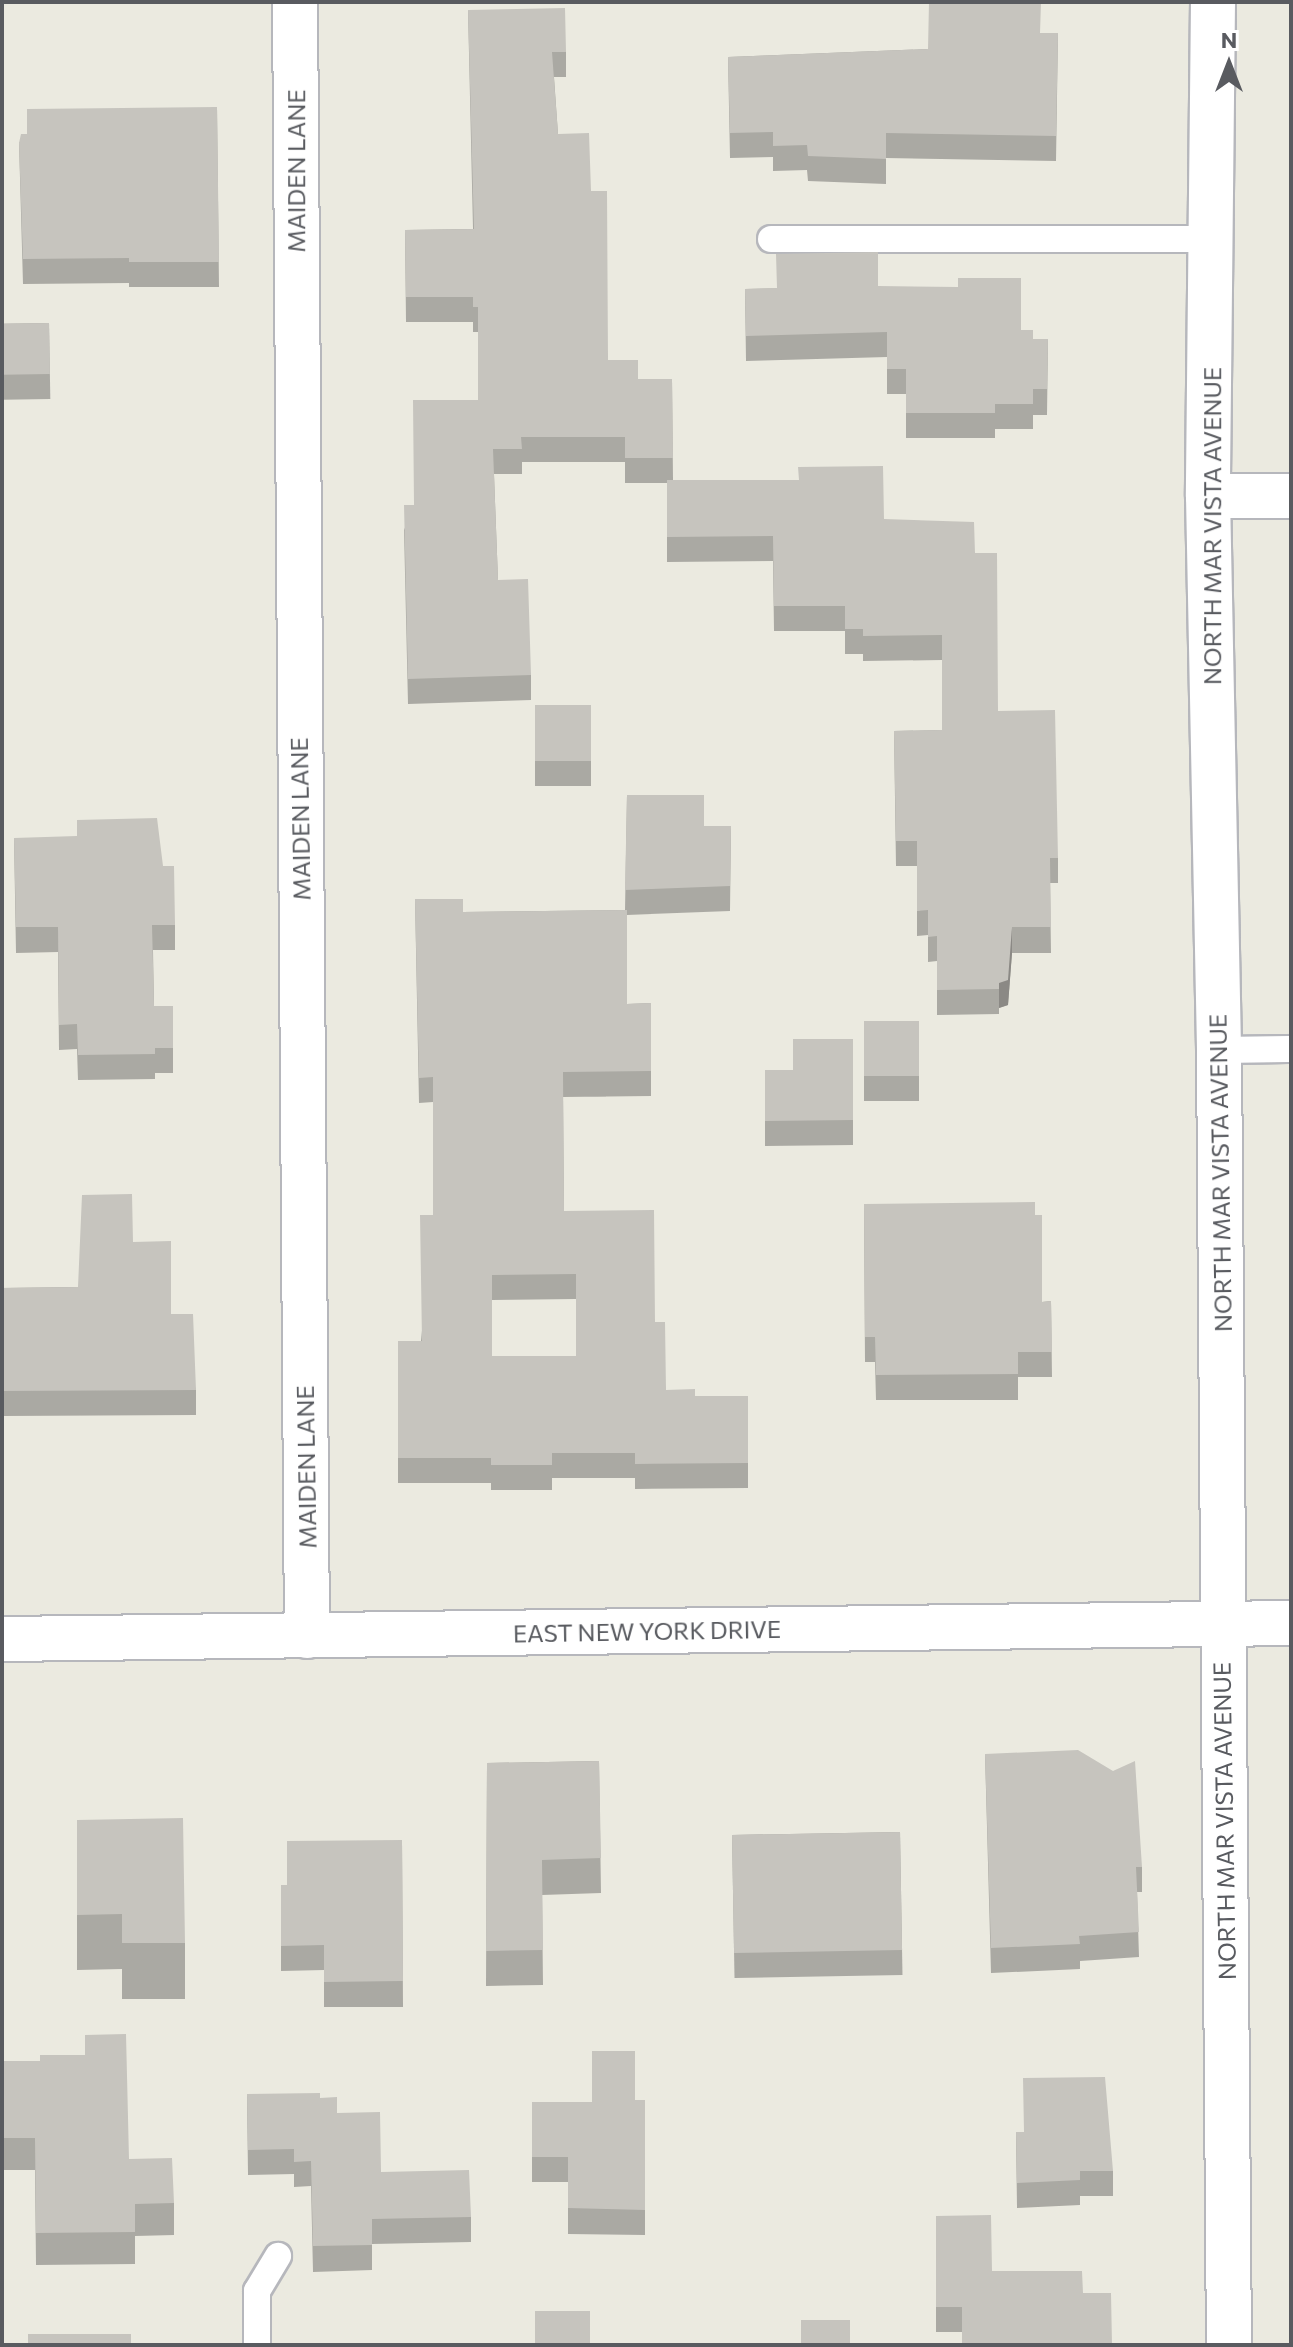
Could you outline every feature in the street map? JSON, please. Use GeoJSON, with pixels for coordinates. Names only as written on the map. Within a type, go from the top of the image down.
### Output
{"type":"FeatureCollection","features":[{"type":"Feature","properties":{"kind":"street","name":"MAIDEN LANE"},"geometry":{"type":"LineString","coordinates":[[295,2],[307,1636]]}},
{"type":"Feature","properties":{"kind":"street","name":"NORTH MAR VISTA AVENUE"},"geometry":{"type":"LineString","coordinates":[[1213,2],[1215,239],[1208,496],[1219,1050],[1229,2345]]}},
{"type":"Feature","properties":{"kind":"street"},"geometry":{"type":"LineString","coordinates":[[1208,496],[1291,496]]}},
{"type":"Feature","properties":{"kind":"street","name":"EAST NEW YORK DRIVE"},"geometry":{"type":"LineString","coordinates":[[2,1639],[1291,1623]]}},
{"type":"Feature","properties":{"kind":"lane"},"geometry":{"type":"LineString","coordinates":[[771,239],[1215,239]]}},
{"type":"Feature","properties":{"kind":"lane"},"geometry":{"type":"LineString","coordinates":[[1219,1050],[1291,1049]]}},
{"type":"Feature","properties":{"kind":"lane"},"geometry":{"type":"LineString","coordinates":[[257,2345],[257,2291],[278,2256]]}},
{"type":"Feature","properties":{"kind":"building"},"geometry":{"type":"Polygon","coordinates":[[[929,2],[1041,2],[1040,33],[1058,33],[1056,136],[886,133],[886,159],[808,156],[807,145],[773,146],[773,132],[730,133],[728,57],[928,49],[929,2]]]}},
{"type":"Feature","properties":{"kind":"building"},"geometry":{"type":"Polygon","coordinates":[[[565,8],[566,52],[552,52],[558,134],[589,133],[591,191],[607,191],[608,360],[638,360],[638,379],[672,379],[673,458],[625,458],[625,437],[521,437],[522,449],[493,449],[498,580],[528,579],[531,675],[408,679],[404,505],[414,505],[413,400],[478,400],[478,307],[473,307],[473,297],[406,297],[405,230],[474,229],[468,10],[565,8]]]}},
{"type":"Feature","properties":{"kind":"building"},"geometry":{"type":"Polygon","coordinates":[[[217,107],[219,262],[129,262],[129,258],[23,259],[19,143],[21,134],[27,134],[27,109],[217,107]]]}},
{"type":"Feature","properties":{"kind":"building"},"geometry":{"type":"Polygon","coordinates":[[[878,252],[878,286],[958,287],[958,278],[1021,278],[1021,330],[1033,330],[1033,339],[1048,339],[1047,389],[1033,389],[1033,404],[995,404],[995,413],[906,413],[906,369],[887,369],[887,332],[746,336],[745,289],[777,288],[776,254],[878,252]]]}},
{"type":"Feature","properties":{"kind":"building"},"geometry":{"type":"Polygon","coordinates":[[[49,323],[50,374],[3,375],[2,324],[49,323]]]}},
{"type":"Feature","properties":{"kind":"building"},"geometry":{"type":"Polygon","coordinates":[[[883,466],[884,519],[974,522],[975,553],[997,553],[998,711],[1055,710],[1058,858],[1050,858],[1051,927],[1012,927],[1008,980],[999,983],[999,989],[937,990],[937,936],[928,937],[928,910],[917,911],[917,841],[896,841],[894,731],[942,730],[942,635],[863,636],[863,629],[845,629],[845,606],[774,606],[773,536],[667,537],[667,480],[799,480],[798,467],[883,466]]]}},
{"type":"Feature","properties":{"kind":"building"},"geometry":{"type":"Polygon","coordinates":[[[535,705],[591,705],[591,761],[535,761],[535,705]]]}},
{"type":"Feature","properties":{"kind":"building"},"geometry":{"type":"Polygon","coordinates":[[[627,795],[704,795],[704,826],[731,826],[730,886],[625,890],[627,795]]]}},
{"type":"Feature","properties":{"kind":"building"},"geometry":{"type":"Polygon","coordinates":[[[157,818],[163,866],[174,866],[175,925],[152,925],[154,1006],[173,1006],[173,1048],[155,1048],[155,1054],[78,1055],[77,1024],[59,1025],[58,927],[16,927],[14,838],[77,836],[77,820],[157,818]]]}},
{"type":"Feature","properties":{"kind":"building"},"geometry":{"type":"Polygon","coordinates":[[[415,899],[463,899],[463,912],[627,910],[627,1004],[651,1003],[651,1071],[563,1072],[564,1211],[654,1210],[655,1322],[665,1322],[666,1390],[695,1389],[695,1396],[748,1396],[748,1463],[635,1464],[635,1453],[552,1453],[552,1465],[491,1465],[491,1458],[398,1458],[398,1341],[422,1341],[420,1215],[433,1215],[433,1077],[419,1078],[415,899]],[[576,1274],[492,1275],[492,1356],[576,1356],[576,1274]]]}},
{"type":"Feature","properties":{"kind":"building"},"geometry":{"type":"Polygon","coordinates":[[[864,1021],[919,1021],[919,1076],[864,1076],[864,1021]]]}},
{"type":"Feature","properties":{"kind":"building"},"geometry":{"type":"Polygon","coordinates":[[[793,1039],[853,1039],[853,1120],[765,1121],[765,1070],[793,1070],[793,1039]]]}},
{"type":"Feature","properties":{"kind":"building"},"geometry":{"type":"Polygon","coordinates":[[[132,1194],[133,1242],[171,1241],[171,1314],[193,1314],[196,1390],[2,1391],[2,1288],[78,1287],[82,1195],[132,1194]]]}},
{"type":"Feature","properties":{"kind":"building"},"geometry":{"type":"Polygon","coordinates":[[[1035,1202],[1035,1215],[1042,1215],[1042,1302],[1051,1301],[1052,1352],[1018,1352],[1018,1374],[876,1375],[875,1337],[865,1337],[864,1204],[1035,1202]]]}},
{"type":"Feature","properties":{"kind":"building"},"geometry":{"type":"Polygon","coordinates":[[[1078,1750],[1113,1771],[1135,1761],[1142,1867],[1136,1867],[1139,1932],[1079,1936],[1080,1944],[991,1948],[985,1754],[1078,1750]]]}},
{"type":"Feature","properties":{"kind":"building"},"geometry":{"type":"Polygon","coordinates":[[[599,1761],[601,1858],[542,1860],[543,1950],[486,1951],[487,1763],[599,1761]]]}},
{"type":"Feature","properties":{"kind":"building"},"geometry":{"type":"Polygon","coordinates":[[[183,1818],[185,1943],[122,1943],[122,1914],[77,1915],[77,1820],[183,1818]]]}},
{"type":"Feature","properties":{"kind":"building"},"geometry":{"type":"Polygon","coordinates":[[[900,1832],[902,1950],[734,1953],[732,1835],[900,1832]]]}},
{"type":"Feature","properties":{"kind":"building"},"geometry":{"type":"Polygon","coordinates":[[[402,1840],[403,1981],[324,1982],[324,1945],[281,1946],[281,1885],[287,1885],[287,1841],[402,1840]]]}},
{"type":"Feature","properties":{"kind":"building"},"geometry":{"type":"Polygon","coordinates":[[[126,2034],[129,2159],[172,2158],[174,2203],[135,2204],[135,2232],[36,2233],[35,2138],[2,2138],[2,2061],[40,2061],[40,2055],[85,2055],[85,2035],[126,2034]]]}},
{"type":"Feature","properties":{"kind":"building"},"geometry":{"type":"Polygon","coordinates":[[[592,2051],[635,2051],[635,2100],[645,2100],[645,2210],[568,2208],[568,2157],[532,2157],[532,2102],[592,2102],[592,2051]]]}},
{"type":"Feature","properties":{"kind":"building"},"geometry":{"type":"Polygon","coordinates":[[[1105,2077],[1113,2171],[1080,2171],[1080,2180],[1017,2183],[1016,2132],[1024,2132],[1023,2078],[1105,2077]]]}},
{"type":"Feature","properties":{"kind":"building"},"geometry":{"type":"Polygon","coordinates":[[[320,2093],[320,2098],[337,2097],[337,2113],[380,2112],[381,2172],[469,2170],[471,2217],[372,2219],[372,2245],[313,2246],[311,2161],[294,2162],[294,2149],[248,2150],[247,2094],[320,2093]]]}},
{"type":"Feature","properties":{"kind":"building"},"geometry":{"type":"Polygon","coordinates":[[[991,2215],[992,2271],[1082,2271],[1083,2293],[1111,2293],[1112,2345],[962,2345],[962,2307],[936,2307],[936,2216],[991,2215]]]}},
{"type":"Feature","properties":{"kind":"building"},"geometry":{"type":"Polygon","coordinates":[[[535,2311],[590,2311],[590,2345],[535,2345],[535,2311]]]}},
{"type":"Feature","properties":{"kind":"building"},"geometry":{"type":"Polygon","coordinates":[[[801,2320],[850,2320],[850,2345],[801,2345],[801,2320]]]}},
{"type":"Feature","properties":{"kind":"building"},"geometry":{"type":"Polygon","coordinates":[[[28,2334],[131,2334],[131,2345],[28,2345],[28,2334]]]}}]}
